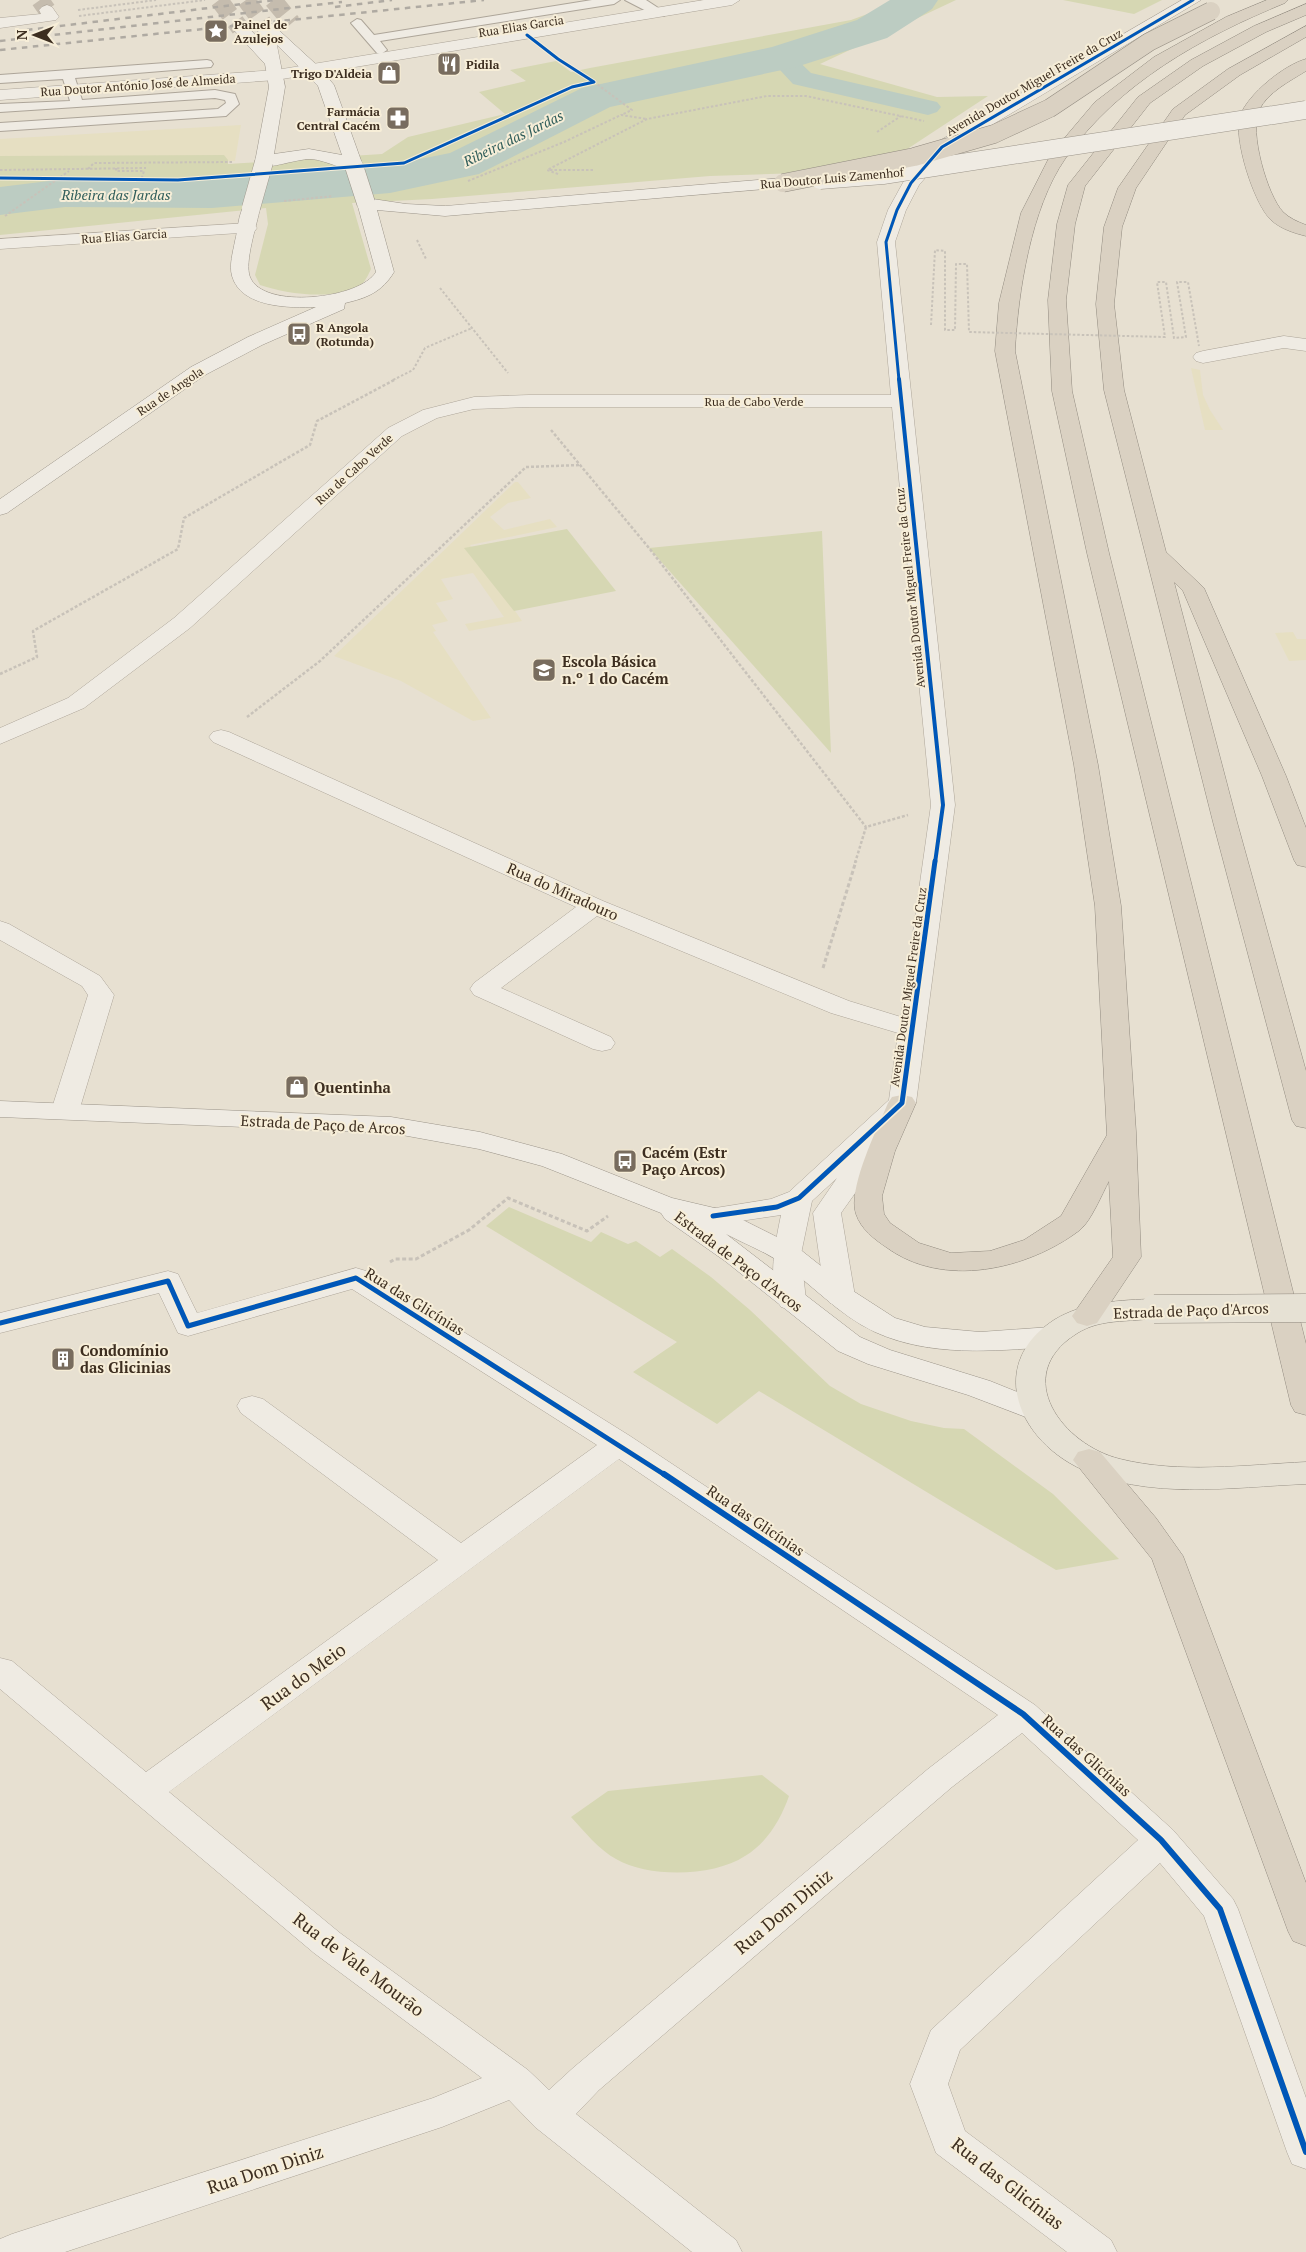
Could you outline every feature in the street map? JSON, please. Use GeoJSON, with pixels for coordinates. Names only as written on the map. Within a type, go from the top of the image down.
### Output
{"type":"FeatureCollection","features":[{"type":"Feature","properties":{"kind":"highway"},"geometry":{"type":"LineString","coordinates":[[1087,1316],[1127,1257],[1122,1132],[1108,906],[1086,765],[1005,351],[1008,303],[1030,213],[1057,158],[1101,105],[1160,60],[1231,20],[1280,0]]}},
{"type":"Feature","properties":{"kind":"highway"},"geometry":{"type":"LineString","coordinates":[[783,182],[914,157],[994,134],[1050,108],[1149,42],[1216,8]]}},
{"type":"Feature","properties":{"kind":"highway"},"geometry":{"type":"LineString","coordinates":[[1306,9],[1260,29],[1197,63],[1144,100],[1077,185],[1066,224],[1057,300],[1062,390],[1098,553],[1306,1404]]}},
{"type":"Feature","properties":{"kind":"highway"},"geometry":{"type":"LineString","coordinates":[[1306,31],[1234,72],[1179,112],[1127,188],[1113,227],[1105,304],[1114,390],[1225,822],[1306,1120]]}},
{"type":"Feature","properties":{"kind":"highway"},"geometry":{"type":"LineString","coordinates":[[1306,64],[1288,75],[1255,104],[1248,119],[1248,135],[1257,172],[1270,207],[1286,222],[1306,231]]}},
{"type":"Feature","properties":{"kind":"highway"},"geometry":{"type":"LineString","coordinates":[[1156,554],[1193,588],[1274,776],[1306,860]]}},
{"type":"Feature","properties":{"kind":"highway"},"geometry":{"type":"LineString","coordinates":[[902,1103],[881,1151],[868,1196],[870,1214],[880,1229],[909,1250],[951,1262],[992,1260],[1034,1247],[1072,1222],[1122,1132]]}},
{"type":"Feature","properties":{"kind":"highway"},"geometry":{"type":"LineString","coordinates":[[1089,1460],[1145,1526],[1167,1556],[1306,1931]]}},
{"type":"Feature","properties":{"kind":"main road","name":"Estrada de Paço d'Arcos"},"geometry":{"type":"LineString","coordinates":[[1306,1308],[1120,1310],[1087,1316],[1051,1336],[1038,1353],[1030,1371],[1030,1391],[1036,1411],[1055,1438],[1089,1460],[1136,1475],[1182,1477],[1306,1473]]}},
{"type":"Feature","properties":{"kind":"street","name":"Rua Elias Garcia"},"geometry":{"type":"LineString","coordinates":[[313,70],[732,0]]}},
{"type":"Feature","properties":{"kind":"street","name":"Avenida Doutor Miguel Freire da Cruz"},"geometry":{"type":"LineString","coordinates":[[714,1216],[776,1207],[799,1198],[902,1103],[943,804],[900,401],[886,242],[897,210],[911,183],[942,148],[1193,0]]}},
{"type":"Feature","properties":{"kind":"street"},"geometry":{"type":"LineString","coordinates":[[0,23],[49,13]]}},
{"type":"Feature","properties":{"kind":"street"},"geometry":{"type":"LineString","coordinates":[[266,26],[313,70],[326,86],[366,203],[390,231],[385,272],[380,281],[370,289],[354,296],[330,301],[290,302],[272,299],[256,292],[245,284],[241,275],[248,228],[264,162],[277,87],[266,26]]}},
{"type":"Feature","properties":{"kind":"street"},"geometry":{"type":"LineString","coordinates":[[240,28],[275,69]]}},
{"type":"Feature","properties":{"kind":"street"},"geometry":{"type":"LineString","coordinates":[[295,31],[313,70]]}},
{"type":"Feature","properties":{"kind":"street","name":"Rua Doutor António José de Almeida"},"geometry":{"type":"LineString","coordinates":[[0,95],[275,69],[313,70]]}},
{"type":"Feature","properties":{"kind":"street","name":"Rua Doutor Luis Zamenhof"},"geometry":{"type":"LineString","coordinates":[[445,211],[883,175],[1306,110]]}},
{"type":"Feature","properties":{"kind":"street"},"geometry":{"type":"LineString","coordinates":[[264,162],[287,155],[305,153],[339,158],[354,166]]}},
{"type":"Feature","properties":{"kind":"street"},"geometry":{"type":"LineString","coordinates":[[366,203],[406,209],[445,211]]}},
{"type":"Feature","properties":{"kind":"street"},"geometry":{"type":"LineString","coordinates":[[390,231],[445,211]]}},
{"type":"Feature","properties":{"kind":"street","name":"Rua Elias Garcia"},"geometry":{"type":"LineString","coordinates":[[1,245],[248,228]]}},
{"type":"Feature","properties":{"kind":"street","name":"Rua de Angola"},"geometry":{"type":"LineString","coordinates":[[0,509],[198,371],[255,341],[354,296]]}},
{"type":"Feature","properties":{"kind":"street"},"geometry":{"type":"LineString","coordinates":[[1201,351],[1284,342],[1306,345]]}},
{"type":"Feature","properties":{"kind":"street","name":"Rua de Cabo Verde"},"geometry":{"type":"LineString","coordinates":[[0,737],[76,703],[182,623],[395,432],[430,414],[474,403],[529,401],[900,401]]}},
{"type":"Feature","properties":{"kind":"street","name":"Rua do Miradouro"},"geometry":{"type":"LineString","coordinates":[[221,737],[594,906],[814,997],[840,1007],[913,1029]]}},
{"type":"Feature","properties":{"kind":"street"},"geometry":{"type":"LineString","coordinates":[[594,906],[483,989],[602,1043]]}},
{"type":"Feature","properties":{"kind":"street"},"geometry":{"type":"LineString","coordinates":[[0,929],[91,981],[101,995],[64,1111]]}},
{"type":"Feature","properties":{"kind":"street","name":"Estrada de Paço de Arcos"},"geometry":{"type":"LineString","coordinates":[[0,1109],[391,1125],[480,1141],[552,1160],[664,1205]]}},
{"type":"Feature","properties":{"kind":"street"},"geometry":{"type":"LineString","coordinates":[[840,1296],[827,1213],[853,1176],[881,1151]]}},
{"type":"Feature","properties":{"kind":"street"},"geometry":{"type":"LineString","coordinates":[[791,1300],[786,1254],[799,1198]]}},
{"type":"Feature","properties":{"kind":"street","name":"Estrada de Paço d'Arcos"},"geometry":{"type":"LineString","coordinates":[[664,1205],[714,1216],[786,1254],[840,1296],[885,1325],[924,1337],[980,1342],[1051,1336]]}},
{"type":"Feature","properties":{"kind":"street","name":"Estrada de Paço d'Arcos"},"geometry":{"type":"LineString","coordinates":[[664,1205],[735,1254],[849,1344],[879,1357],[979,1388],[1036,1411]]}},
{"type":"Feature","properties":{"kind":"street","name":"Rua das Glicínias"},"geometry":{"type":"LineString","coordinates":[[0,1323],[168,1281],[188,1326],[356,1278],[619,1444],[1023,1714],[1161,1840],[1220,1910],[1306,2152]]}},
{"type":"Feature","properties":{"kind":"street"},"geometry":{"type":"LineString","coordinates":[[252,1406],[461,1560]]}},
{"type":"Feature","properties":{"kind":"street","name":"Rua do Meio"},"geometry":{"type":"LineString","coordinates":[[145,1791],[619,1444]]}},
{"type":"Feature","properties":{"kind":"street","name":"Rua de Vale Mourão"},"geometry":{"type":"LineString","coordinates":[[0,1670],[326,1943],[515,2081],[549,2115],[722,2252]]}},
{"type":"Feature","properties":{"kind":"street","name":"Rua Dom Diniz"},"geometry":{"type":"LineString","coordinates":[[549,2115],[586,2079],[917,1797],[1023,1714]]}},
{"type":"Feature","properties":{"kind":"street","name":"Rua das Glicínias"},"geometry":{"type":"LineString","coordinates":[[1097,2252],[950,2141],[929,2084],[944,2042],[1161,1840]]}},
{"type":"Feature","properties":{"kind":"street","name":"Rua Dom Diniz"},"geometry":{"type":"LineString","coordinates":[[12,2252],[442,2112],[515,2081]]}},
{"type":"Feature","properties":{"kind":"lane"},"geometry":{"type":"LineString","coordinates":[[372,40],[614,0]]}},
{"type":"Feature","properties":{"kind":"lane"},"geometry":{"type":"LineString","coordinates":[[630,0],[639,1],[660,13]]}},
{"type":"Feature","properties":{"kind":"lane"},"geometry":{"type":"LineString","coordinates":[[357,23],[388,58]]}},
{"type":"Feature","properties":{"kind":"lane"},"geometry":{"type":"LineString","coordinates":[[0,108],[72,89],[207,64]]}},
{"type":"Feature","properties":{"kind":"lane"},"geometry":{"type":"LineString","coordinates":[[0,79],[72,89],[215,94],[231,97],[233,104],[221,113],[0,127]]}},
{"type":"Feature","properties":{"kind":"path"},"geometry":{"type":"LineString","coordinates":[[49,13],[156,0]]}},
{"type":"Feature","properties":{"kind":"path"},"geometry":{"type":"LineString","coordinates":[[79,16],[205,0]]}},
{"type":"Feature","properties":{"kind":"path"},"geometry":{"type":"LineString","coordinates":[[587,81],[594,82],[632,110],[621,115]]}},
{"type":"Feature","properties":{"kind":"path"},"geometry":{"type":"LineString","coordinates":[[563,175],[547,170],[647,118],[767,96],[806,96],[925,121]]}},
{"type":"Feature","properties":{"kind":"path"},"geometry":{"type":"LineString","coordinates":[[88,169],[94,164],[264,162]]}},
{"type":"Feature","properties":{"kind":"path"},"geometry":{"type":"LineString","coordinates":[[116,168],[116,171],[144,171],[141,180]]}},
{"type":"Feature","properties":{"kind":"path"},"geometry":{"type":"LineString","coordinates":[[0,170],[69,171],[146,168]]}},
{"type":"Feature","properties":{"kind":"path"},"geometry":{"type":"LineString","coordinates":[[0,219],[69,171]]}},
{"type":"Feature","properties":{"kind":"path"},"geometry":{"type":"LineString","coordinates":[[46,179],[74,179]]}},
{"type":"Feature","properties":{"kind":"path"},"geometry":{"type":"LineString","coordinates":[[132,180],[150,180]]}},
{"type":"Feature","properties":{"kind":"path"},"geometry":{"type":"LineString","coordinates":[[417,240],[426,258]]}},
{"type":"Feature","properties":{"kind":"path"},"geometry":{"type":"LineString","coordinates":[[931,326],[935,250],[945,250],[945,330],[955,330],[956,264],[967,264],[969,332],[1165,337],[1157,282],[1166,282],[1174,338],[1186,337],[1177,282],[1188,282],[1201,351]]}},
{"type":"Feature","properties":{"kind":"path"},"geometry":{"type":"LineString","coordinates":[[440,288],[509,374]]}},
{"type":"Feature","properties":{"kind":"path"},"geometry":{"type":"LineString","coordinates":[[0,674],[37,657],[33,631],[178,549],[184,518],[310,445],[317,421],[413,370],[425,348],[472,328]]}},
{"type":"Feature","properties":{"kind":"path"},"geometry":{"type":"LineString","coordinates":[[551,429],[655,556],[866,827]]}},
{"type":"Feature","properties":{"kind":"path"},"geometry":{"type":"LineString","coordinates":[[221,737],[320,661],[526,468],[581,465]]}},
{"type":"Feature","properties":{"kind":"path"},"geometry":{"type":"LineString","coordinates":[[866,827],[943,804]]}},
{"type":"Feature","properties":{"kind":"path"},"geometry":{"type":"LineString","coordinates":[[814,997],[866,827]]}},
{"type":"Feature","properties":{"kind":"path"},"geometry":{"type":"LineString","coordinates":[[356,1278],[395,1259],[416,1259],[469,1230],[508,1198],[588,1231]]}},
{"type":"Feature","properties":{"kind":"shaded area"},"geometry":{"type":"Polygon","coordinates":[[[241,125],[235,161],[148,162],[0,157],[0,139],[241,125]]]}},
{"type":"Feature","properties":{"kind":"shaded area"},"geometry":{"type":"Polygon","coordinates":[[[1191,368],[1200,370],[1203,395],[1223,430],[1205,430],[1191,368]]]}},
{"type":"Feature","properties":{"kind":"shaded area"},"geometry":{"type":"Polygon","coordinates":[[[515,482],[518,482],[531,498],[508,503],[490,517],[504,530],[550,519],[557,527],[470,545],[522,621],[469,631],[465,624],[504,617],[473,573],[441,579],[453,599],[436,603],[448,621],[432,625],[436,631],[433,632],[491,718],[473,721],[401,681],[334,656],[515,482]]]}},
{"type":"Feature","properties":{"kind":"shaded area"},"geometry":{"type":"Polygon","coordinates":[[[1293,632],[1297,639],[1306,639],[1306,660],[1289,661],[1275,633],[1293,632]]]}},
{"type":"Feature","properties":{"kind":"green space"},"geometry":{"type":"Polygon","coordinates":[[[894,0],[956,0],[820,64],[937,97],[988,96],[889,161],[800,173],[710,176],[432,199],[352,203],[371,269],[363,283],[353,289],[340,293],[298,293],[260,285],[255,275],[268,224],[266,208],[0,235],[0,156],[224,155],[228,160],[228,164],[382,154],[408,137],[505,114],[479,92],[526,81],[510,70],[556,61],[571,72],[851,20],[892,5],[894,0]]]}},
{"type":"Feature","properties":{"kind":"green space"},"geometry":{"type":"Polygon","coordinates":[[[1063,0],[1162,0],[1134,14],[1063,0]]]}},
{"type":"Feature","properties":{"kind":"green space"},"geometry":{"type":"Polygon","coordinates":[[[567,529],[616,591],[514,611],[464,548],[567,529]]]}},
{"type":"Feature","properties":{"kind":"green space"},"geometry":{"type":"Polygon","coordinates":[[[822,531],[831,753],[649,548],[822,531]]]}},
{"type":"Feature","properties":{"kind":"green space"},"geometry":{"type":"Polygon","coordinates":[[[509,1207],[591,1242],[601,1232],[628,1244],[636,1241],[660,1257],[672,1249],[711,1277],[750,1310],[830,1386],[861,1404],[911,1421],[944,1428],[964,1429],[1053,1494],[1119,1559],[1056,1570],[759,1391],[717,1424],[633,1372],[677,1342],[486,1226],[509,1207]]]}},
{"type":"Feature","properties":{"kind":"green space"},"geometry":{"type":"Polygon","coordinates":[[[762,1775],[789,1796],[782,1813],[772,1830],[753,1851],[732,1863],[716,1868],[699,1871],[663,1872],[646,1870],[630,1865],[604,1851],[571,1817],[608,1791],[762,1775]]]}},
{"type":"Feature","properties":{"kind":"waterway","name":"Ribeira das Jardas"},"geometry":{"type":"LineString","coordinates":[[0,201],[65,193],[212,194],[390,179],[463,164],[597,97],[781,58],[872,29],[918,0]]}},
{"type":"Feature","properties":{"kind":"waterway"},"geometry":{"type":"LineString","coordinates":[[781,58],[802,79],[928,107]]}},
{"type":"Feature","properties":{"kind":"tunnel"},"geometry":{"type":"LineString","coordinates":[[40,0],[47,10]]}},
{"type":"Feature","properties":{"kind":"tunnel"},"geometry":{"type":"LineString","coordinates":[[219,0],[240,28]]}},
{"type":"Feature","properties":{"kind":"tunnel"},"geometry":{"type":"LineString","coordinates":[[246,0],[265,26]]}},
{"type":"Feature","properties":{"kind":"tunnel"},"geometry":{"type":"LineString","coordinates":[[273,0],[292,23]]}},
{"type":"Feature","properties":{"kind":"railway"},"geometry":{"type":"LineString","coordinates":[[27,30],[275,0]]}},
{"type":"Feature","properties":{"kind":"railway"},"geometry":{"type":"LineString","coordinates":[[335,7],[392,0]]}},
{"type":"Feature","properties":{"kind":"railway"},"geometry":{"type":"LineString","coordinates":[[0,50],[484,0]]}},
{"type":"Feature","properties":{"kind":"railway"},"geometry":{"type":"LineString","coordinates":[[0,41],[342,2]]}},
{"type":"Feature","properties":{"kind":"cycle path"},"geometry":{"type":"LineString","coordinates":[[713,1216],[777,1207],[799,1198],[902,1103],[943,805],[889,282],[886,242],[897,210],[911,183],[942,147],[1193,0]]}},
{"type":"Feature","properties":{"kind":"cycle path"},"geometry":{"type":"LineString","coordinates":[[0,178],[178,180],[404,163],[572,87],[594,82],[558,59],[527,35]]}},
{"type":"Feature","properties":{"kind":"cycle path"},"geometry":{"type":"LineString","coordinates":[[0,1323],[168,1281],[188,1326],[356,1278],[619,1444],[1023,1714],[1161,1840],[1220,1909],[1306,2152]]}},
{"type":"Feature","properties":{"kind":"place","name":"Painel de Azulejos"},"geometry":{"type":"Point","coordinates":[216,31]}},
{"type":"Feature","properties":{"kind":"place","name":"Pidila"},"geometry":{"type":"Point","coordinates":[449,64]}},
{"type":"Feature","properties":{"kind":"place","name":"Trigo D'Aldeia"},"geometry":{"type":"Point","coordinates":[389,73]}},
{"type":"Feature","properties":{"kind":"place","name":"Farmácia Central Cacém"},"geometry":{"type":"Point","coordinates":[398,118]}},
{"type":"Feature","properties":{"kind":"place","name":"R Angola (Rotunda)"},"geometry":{"type":"Point","coordinates":[299,334]}},
{"type":"Feature","properties":{"kind":"place","name":"Escola Básica n.º 1 do Cacém"},"geometry":{"type":"Point","coordinates":[544,670]}},
{"type":"Feature","properties":{"kind":"place","name":"Quentinha"},"geometry":{"type":"Point","coordinates":[297,1087]}},
{"type":"Feature","properties":{"kind":"place","name":"Cacém (Estr Paço Arcos)"},"geometry":{"type":"Point","coordinates":[625,1161]}},
{"type":"Feature","properties":{"kind":"place","name":"Condomínio das Glicinias"},"geometry":{"type":"Point","coordinates":[63,1359]}}]}
